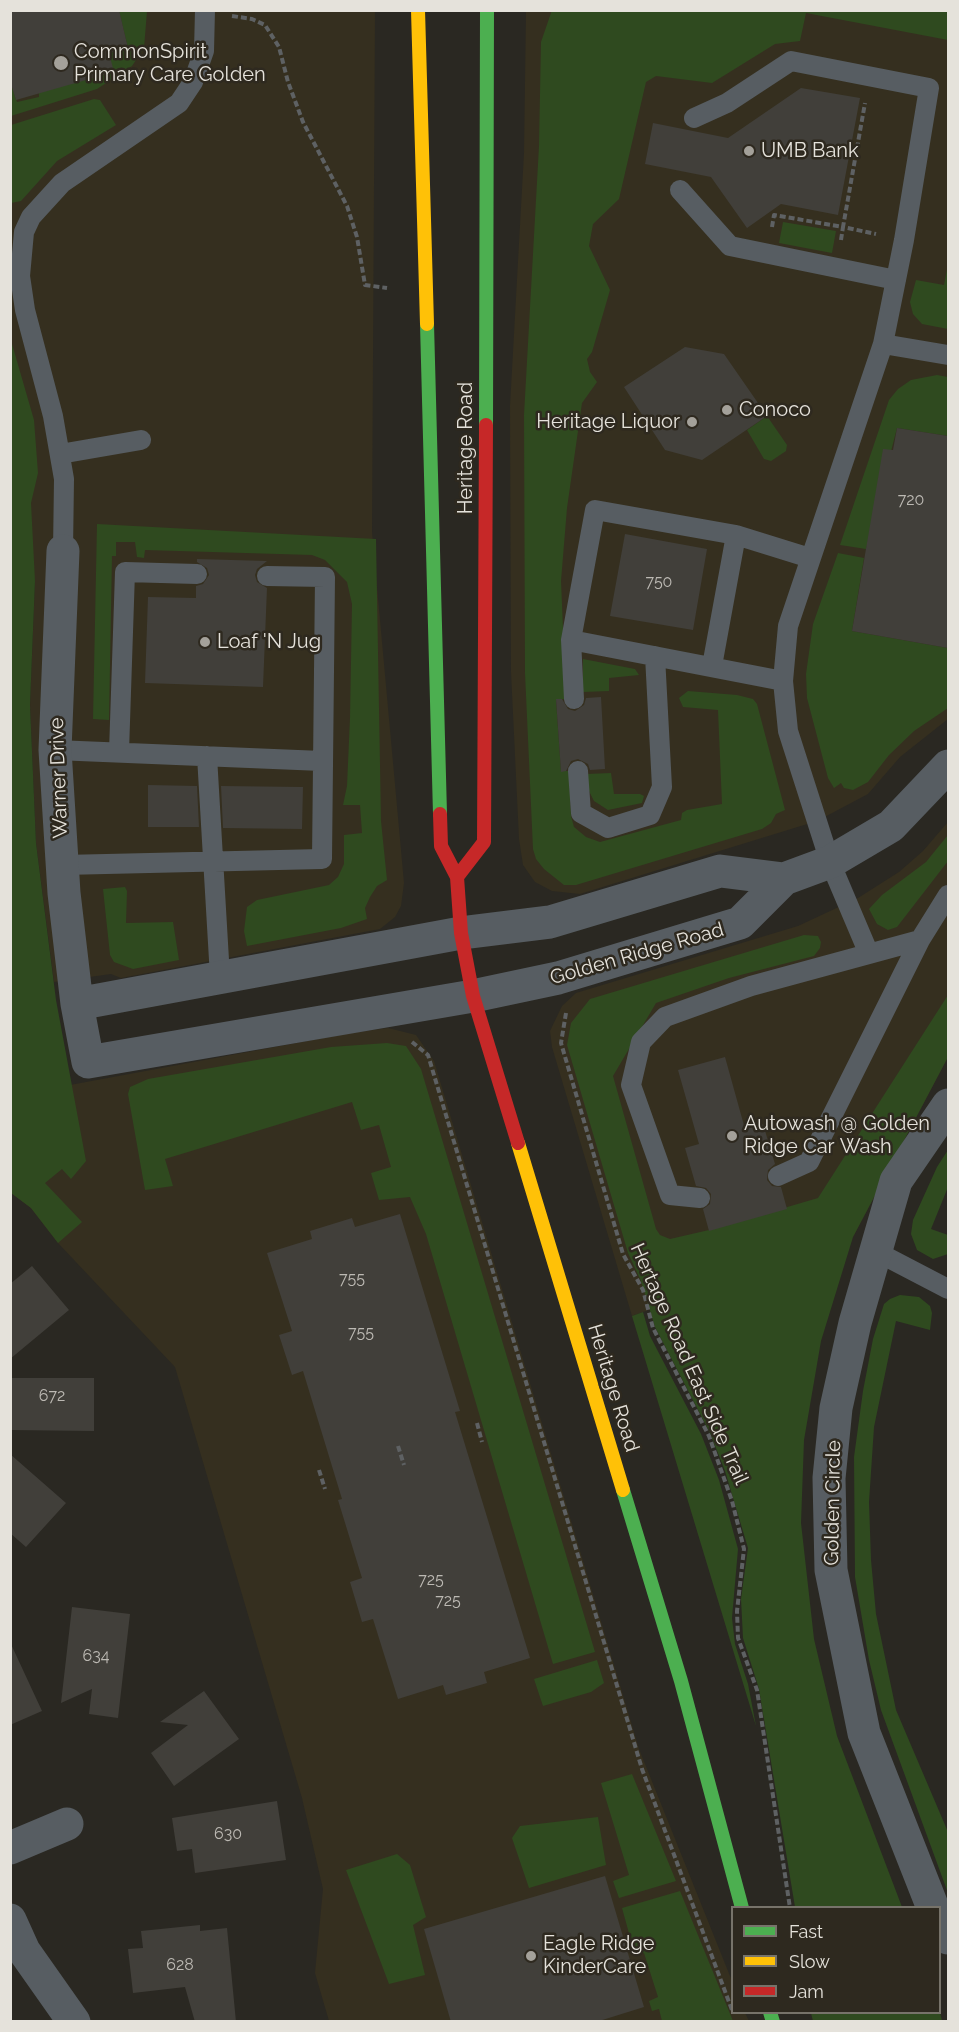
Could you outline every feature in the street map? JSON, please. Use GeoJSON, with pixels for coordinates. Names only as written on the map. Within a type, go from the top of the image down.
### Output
{"type":"FeatureCollection","features":[{"type":"Feature","properties":{"kind":"main road","name":"Heritage Road"},"geometry":{"type":"LineString","coordinates":[[418,10],[437,767],[441,846],[457,877],[461,933],[473,996],[681,1681],[741,1906]]}},
{"type":"Feature","properties":{"kind":"main road","name":"Heritage Road"},"geometry":{"type":"LineString","coordinates":[[457,877],[484,842],[487,10]]}},
{"type":"Feature","properties":{"kind":"street","name":"Warner Drive"},"geometry":{"type":"LineString","coordinates":[[63,551],[55,750],[63,865],[77,1004],[88,1062],[473,996]]}},
{"type":"Feature","properties":{"kind":"street","name":"Golden Ridge Road"},"geometry":{"type":"LineString","coordinates":[[473,996],[558,978],[740,923],[784,879],[830,862],[891,826],[948,766]]}},
{"type":"Feature","properties":{"kind":"street","name":"Golden Ridge Road"},"geometry":{"type":"LineString","coordinates":[[461,933],[550,922],[720,871],[784,879]]}},
{"type":"Feature","properties":{"kind":"street"},"geometry":{"type":"LineString","coordinates":[[77,1004],[461,933]]}},
{"type":"Feature","properties":{"kind":"street","name":"Golden Circle"},"geometry":{"type":"LineString","coordinates":[[932,1906],[864,1733],[831,1570],[829,1478],[836,1408],[855,1323],[896,1182],[948,1106]]}},
{"type":"Feature","properties":{"kind":"street"},"geometry":{"type":"LineString","coordinates":[[10,1848],[67,1824]]}},
{"type":"Feature","properties":{"kind":"street"},"geometry":{"type":"LineString","coordinates":[[10,1920],[24,1951],[74,2022]]}},
{"type":"Feature","properties":{"kind":"street"},"geometry":{"type":"LineString","coordinates":[[941,1924],[948,1938]]}},
{"type":"Feature","properties":{"kind":"lane"},"geometry":{"type":"LineString","coordinates":[[63,551],[64,479],[25,310],[17,231],[62,183],[179,103],[194,82],[204,51],[205,15]]}},
{"type":"Feature","properties":{"kind":"lane"},"geometry":{"type":"LineString","coordinates":[[694,118],[727,103],[791,61],[929,88],[883,344],[788,626],[783,681],[788,731],[830,862],[868,954]]}},
{"type":"Feature","properties":{"kind":"lane"},"geometry":{"type":"LineString","coordinates":[[680,190],[730,246],[896,280]]}},
{"type":"Feature","properties":{"kind":"lane"},"geometry":{"type":"LineString","coordinates":[[883,344],[948,355]]}},
{"type":"Feature","properties":{"kind":"lane"},"geometry":{"type":"LineString","coordinates":[[60,454],[141,440]]}},
{"type":"Feature","properties":{"kind":"lane"},"geometry":{"type":"LineString","coordinates":[[574,699],[571,640],[594,510],[736,535],[810,558]]}},
{"type":"Feature","properties":{"kind":"lane"},"geometry":{"type":"LineString","coordinates":[[712,666],[736,535]]}},
{"type":"Feature","properties":{"kind":"lane"},"geometry":{"type":"LineString","coordinates":[[119,752],[125,572],[197,574]]}},
{"type":"Feature","properties":{"kind":"lane"},"geometry":{"type":"LineString","coordinates":[[63,865],[322,859],[325,577],[267,576]]}},
{"type":"Feature","properties":{"kind":"lane"},"geometry":{"type":"LineString","coordinates":[[571,640],[783,681]]}},
{"type":"Feature","properties":{"kind":"lane"},"geometry":{"type":"LineString","coordinates":[[579,771],[581,813],[608,828],[650,815],[662,787],[655,656]]}},
{"type":"Feature","properties":{"kind":"lane"},"geometry":{"type":"LineString","coordinates":[[55,750],[322,761]]}},
{"type":"Feature","properties":{"kind":"lane"},"geometry":{"type":"LineString","coordinates":[[207,756],[220,977]]}},
{"type":"Feature","properties":{"kind":"lane"},"geometry":{"type":"LineString","coordinates":[[778,1176],[809,1162],[920,940],[948,895]]}},
{"type":"Feature","properties":{"kind":"lane"},"geometry":{"type":"LineString","coordinates":[[700,1198],[670,1195],[631,1085],[641,1042],[665,1017],[751,986],[920,940]]}},
{"type":"Feature","properties":{"kind":"lane"},"geometry":{"type":"LineString","coordinates":[[877,1252],[948,1289]]}},
{"type":"Feature","properties":{"kind":"path"},"geometry":{"type":"LineString","coordinates":[[205,15],[252,19],[265,25],[279,47],[288,82],[303,122],[347,206],[357,237],[365,285],[387,288]]}},
{"type":"Feature","properties":{"kind":"path"},"geometry":{"type":"LineString","coordinates":[[767,253],[774,215],[843,228],[870,76]]}},
{"type":"Feature","properties":{"kind":"path","name":"Hertage Road East Side Trail"},"geometry":{"type":"LineString","coordinates":[[566,1013],[561,1043],[623,1254],[643,1290],[653,1328],[709,1436],[737,1520],[744,1549],[736,1611],[738,1638],[757,1689],[790,1906]]}},
{"type":"Feature","properties":{"kind":"path"},"geometry":{"type":"LineString","coordinates":[[411,1041],[428,1055],[642,1769],[731,2007]]}},
{"type":"Feature","properties":{"kind":"path"},"geometry":{"type":"LineString","coordinates":[[477,1423],[482,1442]]}},
{"type":"Feature","properties":{"kind":"path"},"geometry":{"type":"LineString","coordinates":[[398,1446],[404,1465]]}},
{"type":"Feature","properties":{"kind":"path"},"geometry":{"type":"LineString","coordinates":[[319,1470],[324,1490]]}},
{"type":"Feature","properties":{"kind":"shaded area"},"geometry":{"type":"Polygon","coordinates":[[[11,11],[375,11],[372,532],[404,883],[401,906],[395,917],[380,929],[121,978],[111,974],[54,982],[36,843],[30,705],[35,581],[11,515],[11,11]]]}},
{"type":"Feature","properties":{"kind":"shaded area"},"geometry":{"type":"Polygon","coordinates":[[[526,11],[948,11],[948,719],[900,757],[868,794],[817,821],[580,894],[552,891],[535,882],[523,865],[519,839],[511,672],[510,406],[524,153],[526,11]]]}},
{"type":"Feature","properties":{"kind":"shaded area"},"geometry":{"type":"Polygon","coordinates":[[[948,822],[948,1057],[853,1237],[632,1316],[552,1047],[550,1031],[562,1006],[576,993],[798,926],[858,898],[899,872],[923,851],[948,822]]]}},
{"type":"Feature","properties":{"kind":"shaded area"},"geometry":{"type":"Polygon","coordinates":[[[388,1028],[416,1035],[434,1061],[639,1749],[731,1979],[731,2014],[746,2014],[749,2021],[329,2021],[315,1973],[323,1889],[302,1798],[175,1367],[58,1243],[31,1208],[11,1193],[70,1085],[388,1028]]]}},
{"type":"Feature","properties":{"kind":"green space"},"geometry":{"type":"Polygon","coordinates":[[[552,10],[948,11],[948,40],[806,13],[800,41],[775,44],[712,83],[656,76],[646,82],[619,199],[593,224],[589,246],[610,290],[592,352],[587,359],[590,372],[597,382],[582,403],[567,508],[561,581],[566,699],[556,700],[561,771],[569,771],[571,816],[574,827],[586,837],[600,842],[681,820],[682,813],[687,810],[722,804],[718,710],[683,707],[679,698],[688,691],[737,695],[753,699],[757,704],[785,810],[776,814],[771,823],[762,829],[576,885],[564,885],[544,869],[536,859],[533,849],[525,673],[524,415],[539,146],[541,42],[552,10]]]}},
{"type":"Feature","properties":{"kind":"green space"},"geometry":{"type":"Polygon","coordinates":[[[119,11],[147,11],[144,48],[132,66],[97,89],[11,116],[10,81],[17,102],[39,97],[39,93],[109,53],[128,48],[119,11]]]}},
{"type":"Feature","properties":{"kind":"green space"},"geometry":{"type":"Polygon","coordinates":[[[94,99],[100,100],[116,125],[57,161],[21,201],[11,203],[11,125],[94,99]]]}},
{"type":"Feature","properties":{"kind":"green space"},"geometry":{"type":"Polygon","coordinates":[[[783,222],[836,231],[832,253],[779,243],[783,222]]]}},
{"type":"Feature","properties":{"kind":"green space"},"geometry":{"type":"Polygon","coordinates":[[[948,264],[948,329],[922,324],[913,314],[910,302],[916,280],[944,285],[948,264]]]}},
{"type":"Feature","properties":{"kind":"green space"},"geometry":{"type":"Polygon","coordinates":[[[10,337],[34,420],[38,473],[31,503],[35,581],[30,705],[36,843],[56,1000],[86,1161],[71,1179],[62,1169],[45,1183],[82,1222],[58,1243],[31,1208],[11,1193],[10,337]]]}},
{"type":"Feature","properties":{"kind":"green space"},"geometry":{"type":"Polygon","coordinates":[[[937,375],[948,377],[948,436],[897,428],[866,549],[840,545],[889,400],[898,389],[911,380],[937,375]]]}},
{"type":"Feature","properties":{"kind":"green space"},"geometry":{"type":"Polygon","coordinates":[[[767,416],[787,445],[786,451],[771,461],[764,459],[747,430],[767,416]]]}},
{"type":"Feature","properties":{"kind":"green space"},"geometry":{"type":"Polygon","coordinates":[[[97,524],[376,539],[381,821],[387,880],[377,886],[370,897],[365,908],[367,919],[341,928],[247,946],[244,931],[247,907],[257,900],[329,885],[338,877],[344,864],[344,835],[362,833],[360,805],[343,805],[347,786],[350,718],[352,604],[347,582],[325,560],[312,555],[145,550],[144,558],[137,557],[135,542],[116,542],[116,556],[112,556],[109,720],[93,719],[97,524]]]}},
{"type":"Feature","properties":{"kind":"green space"},"geometry":{"type":"Polygon","coordinates":[[[838,553],[864,558],[852,631],[948,648],[948,708],[914,731],[889,755],[868,782],[853,790],[844,788],[841,783],[834,788],[828,778],[807,698],[806,674],[813,624],[838,553]]]}},
{"type":"Feature","properties":{"kind":"green space"},"geometry":{"type":"Polygon","coordinates":[[[583,659],[635,669],[639,675],[609,678],[609,691],[583,692],[583,659]]]}},
{"type":"Feature","properties":{"kind":"green space"},"geometry":{"type":"Polygon","coordinates":[[[611,773],[614,794],[640,794],[644,796],[642,803],[608,810],[594,801],[589,791],[587,774],[611,773]]]}},
{"type":"Feature","properties":{"kind":"green space"},"geometry":{"type":"Polygon","coordinates":[[[948,835],[948,861],[897,927],[888,930],[877,924],[869,909],[882,895],[926,862],[948,835]]]}},
{"type":"Feature","properties":{"kind":"green space"},"geometry":{"type":"Polygon","coordinates":[[[125,887],[127,891],[126,923],[173,922],[179,960],[133,969],[114,962],[110,955],[103,889],[125,887]]]}},
{"type":"Feature","properties":{"kind":"green space"},"geometry":{"type":"Polygon","coordinates":[[[804,935],[818,936],[821,942],[814,956],[729,978],[656,1003],[613,1076],[656,1229],[660,1235],[670,1239],[818,1198],[948,995],[948,1057],[853,1237],[821,1341],[804,1440],[801,1523],[814,1639],[837,1736],[902,1906],[795,1906],[759,1689],[743,1638],[741,1599],[748,1548],[725,1471],[710,1433],[655,1327],[641,1281],[628,1253],[567,1045],[571,1023],[590,999],[804,935]]]}},
{"type":"Feature","properties":{"kind":"green space"},"geometry":{"type":"Polygon","coordinates":[[[387,1043],[406,1046],[421,1069],[595,1652],[553,1664],[426,1234],[410,1197],[379,1200],[371,1173],[391,1167],[379,1125],[361,1130],[352,1102],[165,1159],[173,1186],[145,1190],[128,1094],[130,1087],[148,1079],[331,1047],[387,1043]]]}},
{"type":"Feature","properties":{"kind":"green space"},"geometry":{"type":"Polygon","coordinates":[[[948,1150],[948,1187],[931,1229],[948,1235],[948,1254],[933,1259],[917,1250],[911,1234],[913,1220],[937,1167],[948,1150]]]}},
{"type":"Feature","properties":{"kind":"green space"},"geometry":{"type":"Polygon","coordinates":[[[900,1295],[919,1297],[930,1306],[932,1313],[930,1330],[896,1321],[874,1427],[869,1502],[871,1560],[876,1614],[896,1710],[948,1832],[948,1893],[881,1710],[869,1660],[855,1577],[854,1457],[863,1391],[873,1339],[884,1304],[900,1295]]]}},
{"type":"Feature","properties":{"kind":"green space"},"geometry":{"type":"Polygon","coordinates":[[[643,1312],[650,1336],[701,1434],[719,1480],[738,1549],[732,1618],[735,1644],[748,1684],[756,1726],[632,1316],[643,1312]]]}},
{"type":"Feature","properties":{"kind":"green space"},"geometry":{"type":"Polygon","coordinates":[[[597,1660],[604,1683],[591,1692],[543,1706],[534,1679],[597,1660]]]}},
{"type":"Feature","properties":{"kind":"green space"},"geometry":{"type":"Polygon","coordinates":[[[632,1774],[676,1881],[619,1898],[613,1881],[629,1875],[601,1783],[632,1774]]]}},
{"type":"Feature","properties":{"kind":"green space"},"geometry":{"type":"Polygon","coordinates":[[[598,1817],[606,1865],[529,1888],[512,1838],[520,1826],[598,1817]]]}},
{"type":"Feature","properties":{"kind":"green space"},"geometry":{"type":"Polygon","coordinates":[[[397,1854],[410,1865],[426,1917],[413,1925],[425,1975],[389,1984],[346,1870],[397,1854]]]}},
{"type":"Feature","properties":{"kind":"green space"},"geometry":{"type":"Polygon","coordinates":[[[680,1891],[733,2021],[662,2021],[659,2009],[652,2011],[649,2001],[658,1997],[644,1953],[635,1955],[622,1908],[680,1891]]]}},
{"type":"Feature","properties":{"kind":"green space"},"geometry":{"type":"Polygon","coordinates":[[[811,2014],[940,2014],[942,2021],[813,2021],[811,2014]]]}},
{"type":"Feature","properties":{"kind":"building","name":"CommonSpirit Primary Care Golden"},"geometry":{"type":"Polygon","coordinates":[[[10,10],[119,10],[128,48],[109,53],[114,72],[16,100],[10,81],[10,10]]]}},
{"type":"Feature","properties":{"kind":"building","name":"UMB Bank"},"geometry":{"type":"Polygon","coordinates":[[[801,88],[860,98],[838,215],[781,204],[747,228],[711,177],[645,164],[653,123],[728,138],[801,88]]]}},
{"type":"Feature","properties":{"kind":"building"},"geometry":{"type":"Polygon","coordinates":[[[685,347],[724,354],[767,416],[702,460],[665,450],[624,387],[685,347]]]}},
{"type":"Feature","properties":{"kind":"building"},"geometry":{"type":"Polygon","coordinates":[[[897,428],[948,436],[948,648],[852,631],[883,449],[893,450],[897,428]]]}},
{"type":"Feature","properties":{"kind":"building"},"geometry":{"type":"Polygon","coordinates":[[[625,534],[707,549],[693,630],[610,616],[625,534]]]}},
{"type":"Feature","properties":{"kind":"building","name":"Loaf 'N Jug"},"geometry":{"type":"Polygon","coordinates":[[[197,559],[267,561],[257,569],[255,575],[257,582],[267,588],[263,687],[145,683],[148,597],[196,598],[196,586],[203,584],[209,575],[207,568],[197,562],[197,559]]]}},
{"type":"Feature","properties":{"kind":"building"},"geometry":{"type":"Polygon","coordinates":[[[601,697],[605,769],[590,770],[588,764],[578,759],[571,761],[566,771],[561,772],[556,699],[562,699],[568,709],[575,711],[584,705],[586,698],[601,697]]]}},
{"type":"Feature","properties":{"kind":"building"},"geometry":{"type":"Polygon","coordinates":[[[148,785],[197,786],[199,827],[148,827],[148,785]]]}},
{"type":"Feature","properties":{"kind":"building"},"geometry":{"type":"Polygon","coordinates":[[[221,786],[303,787],[302,829],[223,828],[221,786]]]}},
{"type":"Feature","properties":{"kind":"building","name":"Autowash @ Golden Ridge Car Wash"},"geometry":{"type":"Polygon","coordinates":[[[725,1057],[745,1129],[763,1124],[775,1164],[768,1170],[767,1180],[772,1186],[781,1187],[787,1209],[709,1231],[703,1209],[710,1204],[711,1194],[706,1188],[696,1186],[685,1148],[699,1144],[678,1070],[725,1057]]]}},
{"type":"Feature","properties":{"kind":"building"},"geometry":{"type":"Polygon","coordinates":[[[400,1214],[460,1411],[455,1412],[530,1658],[484,1672],[487,1683],[446,1695],[443,1685],[398,1699],[373,1619],[362,1622],[350,1582],[362,1578],[338,1500],[342,1499],[303,1371],[292,1375],[279,1335],[292,1331],[267,1253],[312,1239],[310,1231],[352,1218],[355,1227],[400,1214]]]}},
{"type":"Feature","properties":{"kind":"building"},"geometry":{"type":"Polygon","coordinates":[[[32,1266],[69,1310],[10,1359],[10,1284],[32,1266]]]}},
{"type":"Feature","properties":{"kind":"building"},"geometry":{"type":"Polygon","coordinates":[[[10,1378],[94,1378],[94,1431],[10,1430],[10,1378]]]}},
{"type":"Feature","properties":{"kind":"building"},"geometry":{"type":"Polygon","coordinates":[[[10,1454],[66,1503],[26,1547],[10,1533],[10,1454]]]}},
{"type":"Feature","properties":{"kind":"building"},"geometry":{"type":"Polygon","coordinates":[[[72,1607],[130,1614],[118,1718],[89,1714],[92,1689],[61,1703],[72,1607]]]}},
{"type":"Feature","properties":{"kind":"building"},"geometry":{"type":"Polygon","coordinates":[[[10,1642],[42,1711],[10,1725],[10,1642]]]}},
{"type":"Feature","properties":{"kind":"building"},"geometry":{"type":"Polygon","coordinates":[[[204,1691],[239,1739],[174,1786],[151,1753],[188,1725],[160,1722],[204,1691]]]}},
{"type":"Feature","properties":{"kind":"building"},"geometry":{"type":"Polygon","coordinates":[[[277,1801],[286,1860],[195,1873],[192,1849],[177,1851],[172,1818],[277,1801]]]}},
{"type":"Feature","properties":{"kind":"building","name":"Eagle Ridge KinderCare"},"geometry":{"type":"Polygon","coordinates":[[[605,1876],[644,2007],[596,2022],[451,2022],[424,1929],[605,1876]]]}},
{"type":"Feature","properties":{"kind":"building"},"geometry":{"type":"Polygon","coordinates":[[[200,1925],[200,1931],[227,1928],[236,2022],[195,2022],[185,1987],[133,1993],[128,1949],[143,1948],[141,1931],[200,1925]]]}},
{"type":"Feature","properties":{"kind":"traffic: fast"},"geometry":{"type":"LineString","coordinates":[[486,425],[487,10]]}},
{"type":"Feature","properties":{"kind":"traffic: fast"},"geometry":{"type":"LineString","coordinates":[[427,324],[440,814]]}},
{"type":"Feature","properties":{"kind":"traffic: fast"},"geometry":{"type":"LineString","coordinates":[[623,1490],[681,1681],[741,1906]]}},
{"type":"Feature","properties":{"kind":"traffic: fast"},"geometry":{"type":"LineString","coordinates":[[771,2014],[773,2022]]}},
{"type":"Feature","properties":{"kind":"traffic: slow"},"geometry":{"type":"LineString","coordinates":[[418,10],[427,324]]}},
{"type":"Feature","properties":{"kind":"traffic: slow"},"geometry":{"type":"LineString","coordinates":[[518,1143],[623,1490]]}},
{"type":"Feature","properties":{"kind":"traffic: jam"},"geometry":{"type":"LineString","coordinates":[[457,877],[484,842],[486,425]]}},
{"type":"Feature","properties":{"kind":"traffic: jam"},"geometry":{"type":"LineString","coordinates":[[440,814],[441,846],[457,877],[461,933],[473,996],[518,1143]]}},
{"type":"Feature","properties":{"kind":"place","name":"CommonSpirit Primary Care Golden"},"geometry":{"type":"Point","coordinates":[61,63]}},
{"type":"Feature","properties":{"kind":"place","name":"UMB Bank"},"geometry":{"type":"Point","coordinates":[749,151]}},
{"type":"Feature","properties":{"kind":"place","name":"Conoco"},"geometry":{"type":"Point","coordinates":[727,410]}},
{"type":"Feature","properties":{"kind":"place","name":"Heritage Liquor"},"geometry":{"type":"Point","coordinates":[692,422]}},
{"type":"Feature","properties":{"kind":"place","name":"Loaf 'N Jug"},"geometry":{"type":"Point","coordinates":[205,642]}},
{"type":"Feature","properties":{"kind":"place","name":"Autowash @ Golden Ridge Car Wash"},"geometry":{"type":"Point","coordinates":[732,1136]}},
{"type":"Feature","properties":{"kind":"place","name":"Eagle Ridge KinderCare"},"geometry":{"type":"Point","coordinates":[531,1956]}}]}
